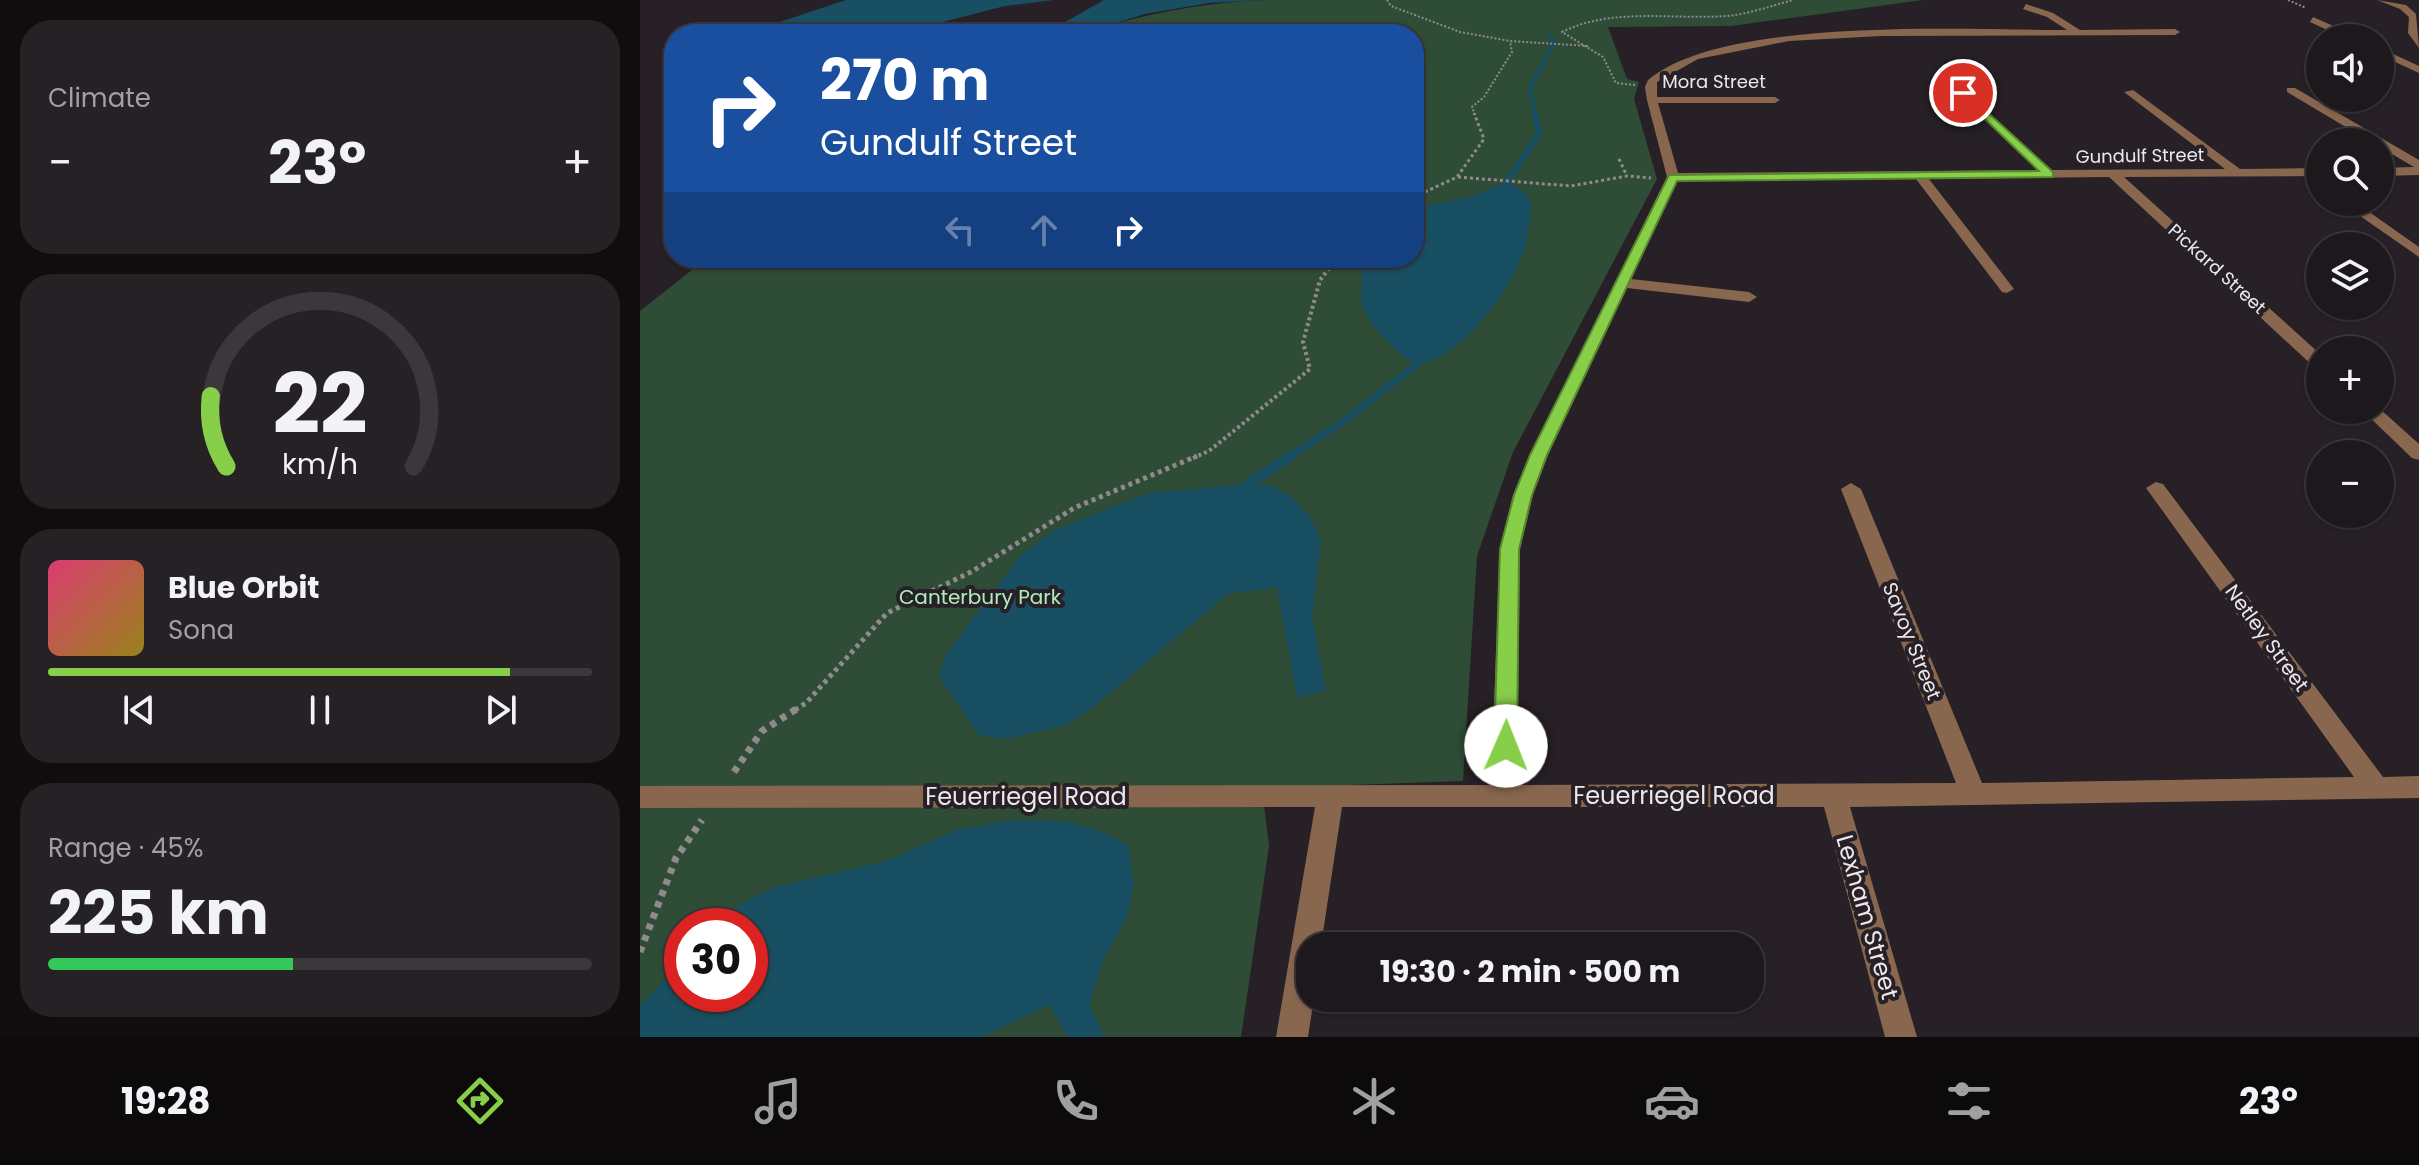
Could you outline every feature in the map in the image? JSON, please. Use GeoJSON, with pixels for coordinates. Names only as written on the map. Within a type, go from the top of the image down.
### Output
{"type":"FeatureCollection","features":[{"type":"Feature","properties":{"kind":"street"},"geometry":{"type":"LineString","coordinates":[[2381,0],[2403,7],[2413,16],[2413,33],[2419,45]]}},
{"type":"Feature","properties":{"kind":"street"},"geometry":{"type":"LineString","coordinates":[[2026,7],[2050,15],[2077,31]]}},
{"type":"Feature","properties":{"kind":"street"},"geometry":{"type":"LineString","coordinates":[[2313,20],[2322,24]]}},
{"type":"Feature","properties":{"kind":"street"},"geometry":{"type":"LineString","coordinates":[[1504,796],[1510,549],[1523,495],[1539,455],[1673,177],[1651,94],[1665,72],[1695,57],[1789,38],[1881,33],[2175,32]]}},
{"type":"Feature","properties":{"kind":"street"},"geometry":{"type":"LineString","coordinates":[[2394,58],[2419,70]]}},
{"type":"Feature","properties":{"kind":"street"},"geometry":{"type":"LineString","coordinates":[[2291,90],[2419,165]]}},
{"type":"Feature","properties":{"kind":"street"},"geometry":{"type":"LineString","coordinates":[[2129,92],[2238,173]]}},
{"type":"Feature","properties":{"kind":"street"},"geometry":{"type":"LineString","coordinates":[[1963,93],[2049,175]]}},
{"type":"Feature","properties":{"kind":"street","name":"Mora Street"},"geometry":{"type":"LineString","coordinates":[[1651,94],[1775,100]]}},
{"type":"Feature","properties":{"kind":"street"},"geometry":{"type":"LineString","coordinates":[[2394,172],[2419,171]]}},
{"type":"Feature","properties":{"kind":"street","name":"Gundulf Street"},"geometry":{"type":"LineString","coordinates":[[1673,177],[2304,173]]}},
{"type":"Feature","properties":{"kind":"street","name":"Pickard Street"},"geometry":{"type":"LineString","coordinates":[[2114,175],[2306,350]]}},
{"type":"Feature","properties":{"kind":"street"},"geometry":{"type":"LineString","coordinates":[[1921,177],[2007,289]]}},
{"type":"Feature","properties":{"kind":"street"},"geometry":{"type":"LineString","coordinates":[[2366,216],[2419,253]]}},
{"type":"Feature","properties":{"kind":"street"},"geometry":{"type":"LineString","coordinates":[[1624,283],[1749,297]]}},
{"type":"Feature","properties":{"kind":"street"},"geometry":{"type":"LineString","coordinates":[[2386,424],[2419,454]]}},
{"type":"Feature","properties":{"kind":"street","name":"Netley Street"},"geometry":{"type":"LineString","coordinates":[[2156,488],[2377,788]]}},
{"type":"Feature","properties":{"kind":"street","name":"Savoy Street"},"geometry":{"type":"LineString","coordinates":[[1851,489],[1973,792]]}},
{"type":"Feature","properties":{"kind":"street","name":"Feuerriegel Road"},"geometry":{"type":"LineString","coordinates":[[640,797],[1834,796],[2419,787]]}},
{"type":"Feature","properties":{"kind":"street","name":"Lexham Street"},"geometry":{"type":"LineString","coordinates":[[1834,796],[1901,1037]]}},
{"type":"Feature","properties":{"kind":"street"},"geometry":{"type":"LineString","coordinates":[[1292,1037],[1330,797]]}},
{"type":"Feature","properties":{"kind":"path"},"geometry":{"type":"LineString","coordinates":[[1387,0],[1391,6],[1460,32],[1510,41],[1592,46]]}},
{"type":"Feature","properties":{"kind":"path"},"geometry":{"type":"LineString","coordinates":[[1651,94],[1616,83],[1612,65],[1592,46],[1562,32],[1573,24],[1729,16],[1793,0]]}},
{"type":"Feature","properties":{"kind":"path"},"geometry":{"type":"LineString","coordinates":[[1457,177],[1484,139],[1472,107],[1484,97],[1512,52],[1510,41]]}},
{"type":"Feature","properties":{"kind":"path"},"geometry":{"type":"LineString","coordinates":[[1619,159],[1627,176]]}},
{"type":"Feature","properties":{"kind":"path"},"geometry":{"type":"LineString","coordinates":[[1424,192],[1457,177],[1571,186],[1627,176],[1656,179]]}},
{"type":"Feature","properties":{"kind":"path"},"geometry":{"type":"LineString","coordinates":[[640,952],[676,858],[762,731],[806,703],[887,613],[971,572],[1074,508],[1209,451],[1310,369],[1303,342],[1320,280],[1329,268]]}},
{"type":"Feature","properties":{"kind":"green space","name":"Canterbury Park"},"geometry":{"type":"Polygon","coordinates":[[[1264,0],[1923,0],[1731,26],[1608,27],[1627,79],[1639,82],[1634,99],[1657,179],[1513,452],[1477,556],[1463,781],[1262,788],[1269,846],[1241,1037],[640,1037],[640,311],[694,268],[1424,268],[1424,24],[1116,24],[1171,11],[1264,0]]]}},
{"type":"Feature","properties":{"kind":"water"},"geometry":{"type":"Polygon","coordinates":[[[846,0],[1054,0],[1005,6],[935,24],[773,24],[846,0]]]}},
{"type":"Feature","properties":{"kind":"water"},"geometry":{"type":"Polygon","coordinates":[[[1104,0],[1264,0],[1209,3],[1145,14],[1113,24],[1062,24],[1104,0]]]}},
{"type":"Feature","properties":{"kind":"water"},"geometry":{"type":"Polygon","coordinates":[[[1507,182],[1525,192],[1532,204],[1521,259],[1504,290],[1479,324],[1448,352],[1416,365],[1384,338],[1365,311],[1361,292],[1364,268],[1424,268],[1424,206],[1470,197],[1507,182]]]}},
{"type":"Feature","properties":{"kind":"water"},"geometry":{"type":"Polygon","coordinates":[[[1248,484],[1273,486],[1292,497],[1310,517],[1321,540],[1312,618],[1326,691],[1297,697],[1277,587],[1228,594],[1092,708],[1064,726],[1005,739],[979,735],[939,677],[946,654],[1021,555],[1054,530],[1149,493],[1248,484]]]}},
{"type":"Feature","properties":{"kind":"water"},"geometry":{"type":"Polygon","coordinates":[[[1012,820],[1045,820],[1085,826],[1128,845],[1134,884],[1127,917],[1103,960],[1089,1004],[1104,1037],[1068,1037],[1049,1005],[980,1037],[640,1037],[640,1005],[664,980],[664,1012],[768,1012],[768,908],[735,908],[772,888],[889,860],[956,830],[1012,820]]]}},
{"type":"Feature","properties":{"kind":"waterway"},"geometry":{"type":"LineString","coordinates":[[1535,115],[1530,88],[1554,42],[1549,36]]}},
{"type":"Feature","properties":{"kind":"waterway"},"geometry":{"type":"LineString","coordinates":[[1507,182],[1539,134],[1535,113]]}},
{"type":"Feature","properties":{"kind":"waterway"},"geometry":{"type":"LineString","coordinates":[[1288,458],[1344,421],[1416,365]]}},
{"type":"Feature","properties":{"kind":"waterway"},"geometry":{"type":"LineString","coordinates":[[1248,484],[1291,456]]}},
{"type":"Feature","properties":{"kind":"route"},"geometry":{"type":"LineString","coordinates":[[1506,746],[1510,549],[1523,495],[1539,455],[1673,177],[2049,175],[1963,93]]}}]}
